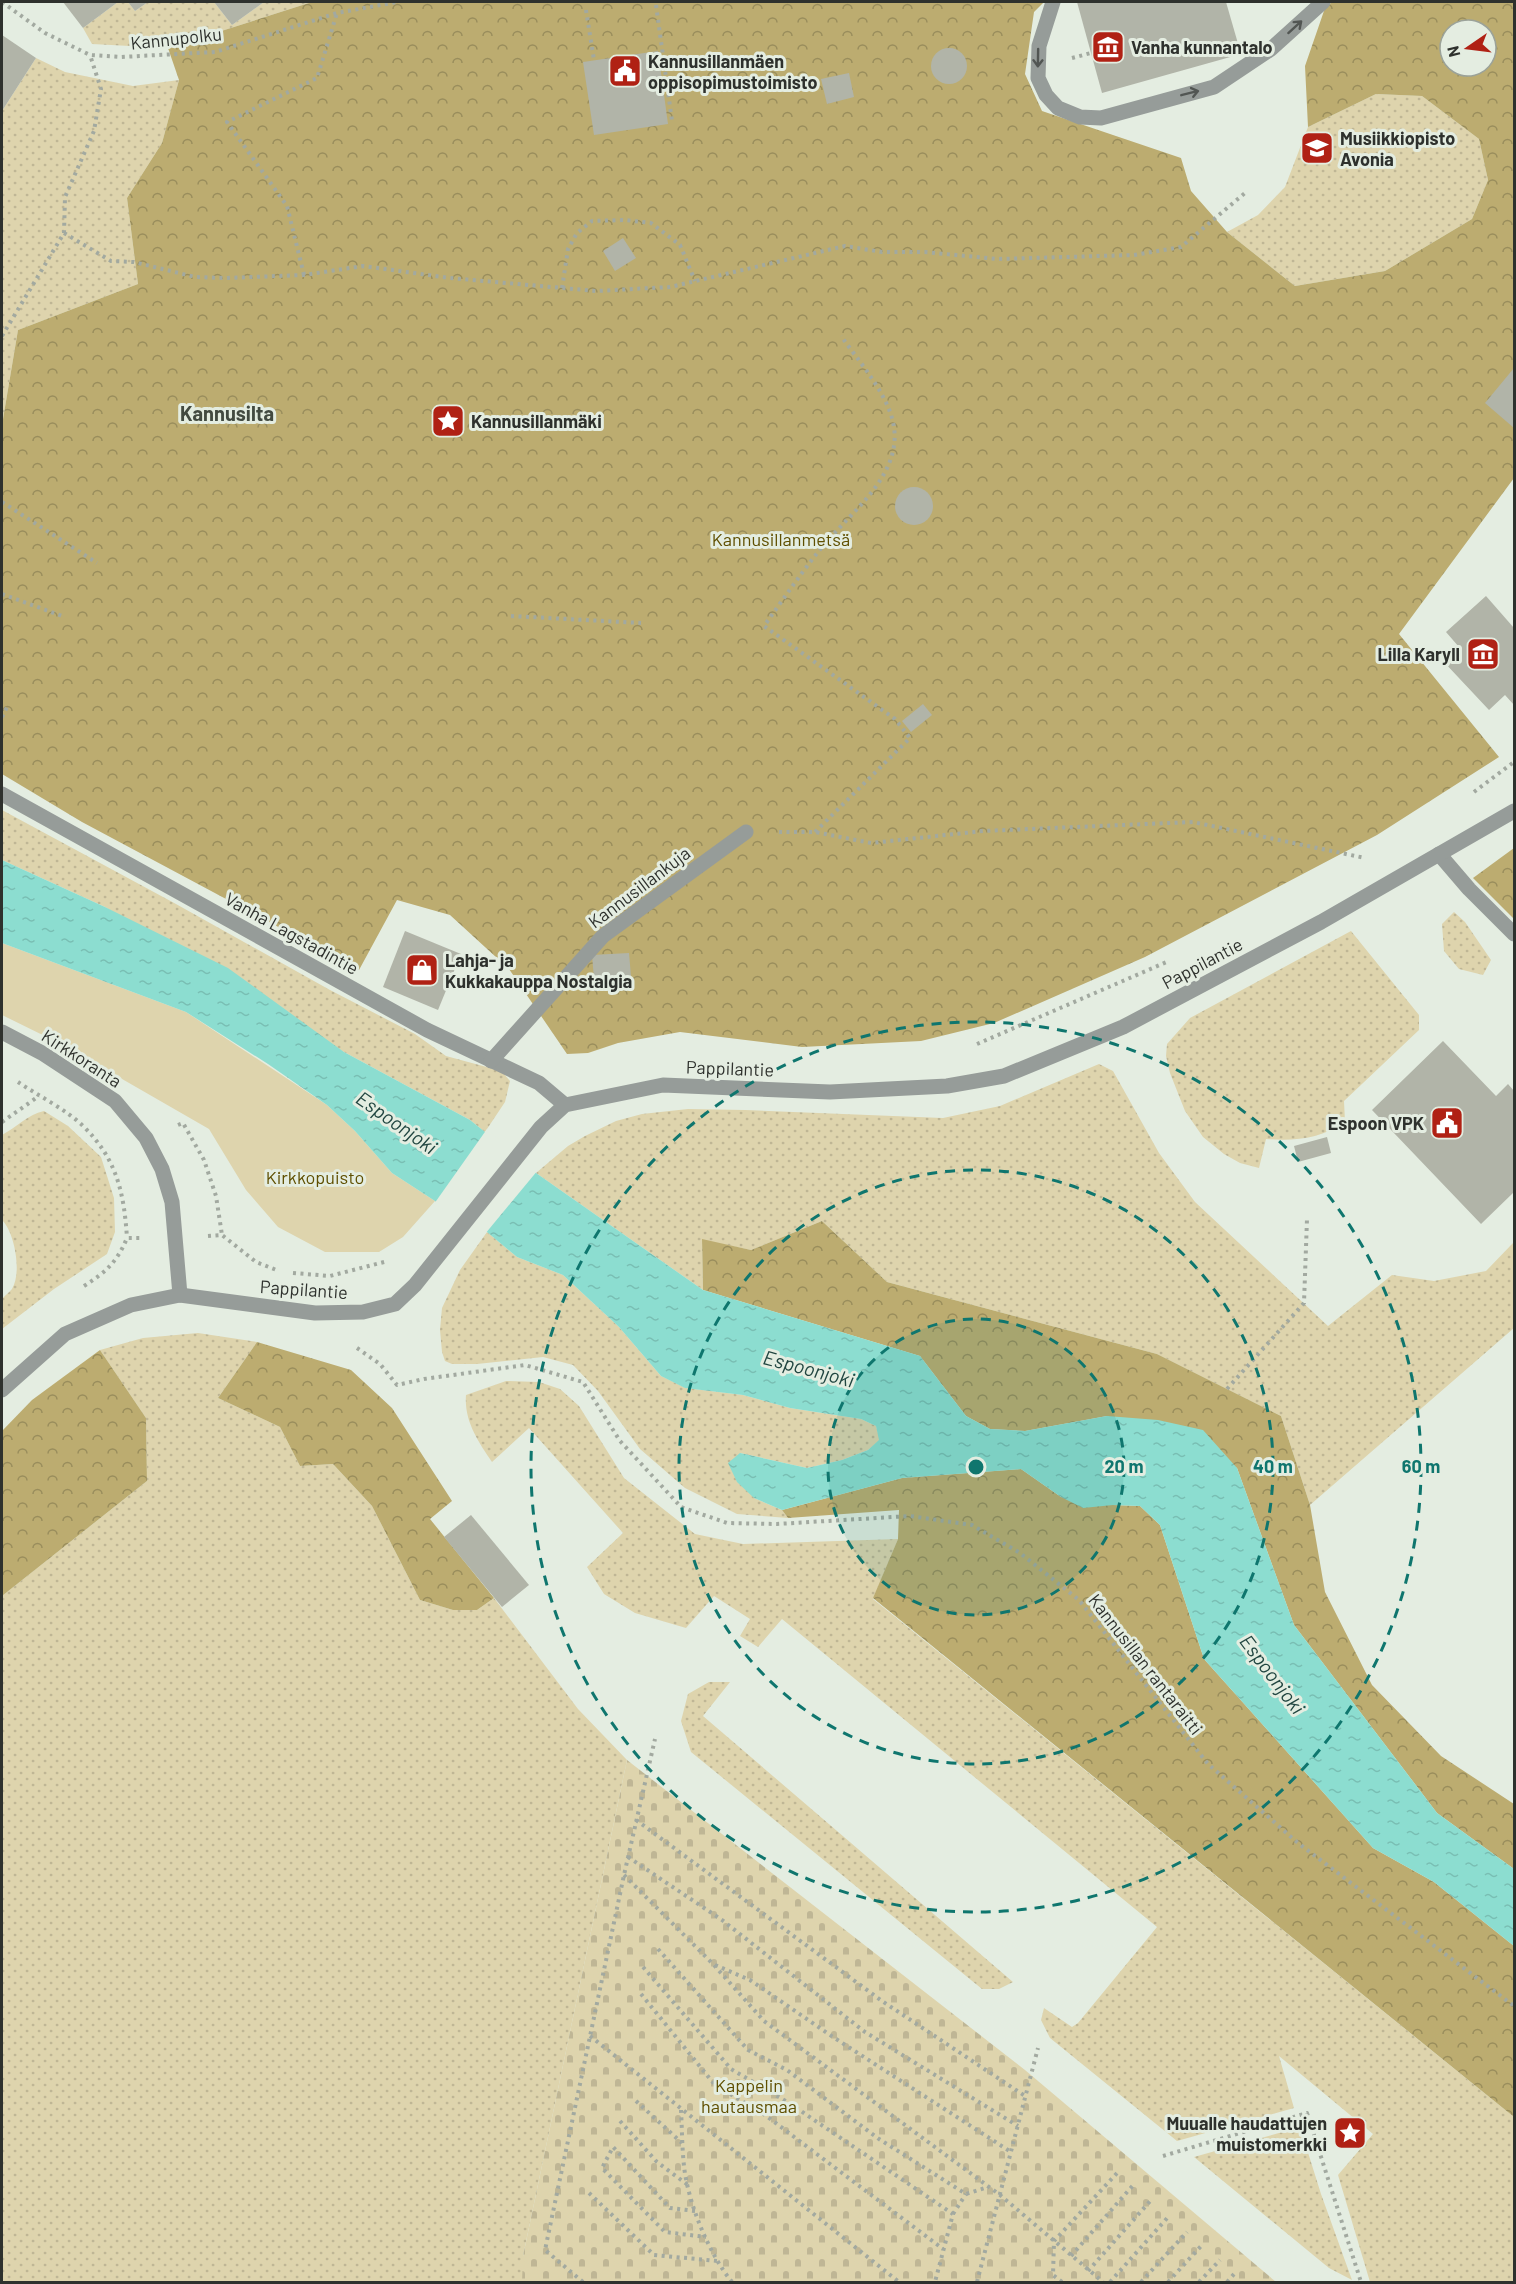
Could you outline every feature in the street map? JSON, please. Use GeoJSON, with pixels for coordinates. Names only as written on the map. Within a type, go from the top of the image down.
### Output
{"type":"FeatureCollection","features":[{"type":"Feature","properties":{"kind":"street"},"geometry":{"type":"LineString","coordinates":[[1053,2],[1039,46],[1038,78],[1046,95],[1058,108],[1080,117],[1101,118],[1214,87],[1271,48],[1323,2]]}},
{"type":"Feature","properties":{"kind":"street","name":"Vanha Lagstadintie"},"geometry":{"type":"LineString","coordinates":[[2,794],[427,1030],[539,1083],[564,1105]]}},
{"type":"Feature","properties":{"kind":"street","name":"Pappilantie"},"geometry":{"type":"LineString","coordinates":[[2,1390],[65,1334],[131,1305],[180,1295],[315,1313],[363,1312],[395,1304],[415,1285],[541,1127],[564,1105],[663,1085],[830,1092],[947,1086],[1004,1076],[1123,1027],[1321,922],[1515,811]]}},
{"type":"Feature","properties":{"kind":"street","name":"Kannusillankuja"},"geometry":{"type":"LineString","coordinates":[[490,1061],[603,936],[746,832]]}},
{"type":"Feature","properties":{"kind":"street"},"geometry":{"type":"LineString","coordinates":[[1439,854],[1469,889],[1515,934]]}},
{"type":"Feature","properties":{"kind":"street","name":"Kirkkoranta"},"geometry":{"type":"LineString","coordinates":[[2,1032],[42,1053],[115,1101],[146,1138],[162,1169],[172,1202],[180,1295]]}},
{"type":"Feature","properties":{"kind":"path","name":"Kannupolku"},"geometry":{"type":"LineString","coordinates":[[2,2],[45,33],[90,55],[121,57],[215,52],[337,13],[397,2]]}},
{"type":"Feature","properties":{"kind":"path"},"geometry":{"type":"LineString","coordinates":[[656,5],[672,121]]}},
{"type":"Feature","properties":{"kind":"path"},"geometry":{"type":"LineString","coordinates":[[586,10],[594,60]]}},
{"type":"Feature","properties":{"kind":"path"},"geometry":{"type":"LineString","coordinates":[[304,275],[287,206],[227,122],[317,78],[337,13]]}},
{"type":"Feature","properties":{"kind":"path"},"geometry":{"type":"LineString","coordinates":[[2,336],[64,233],[65,197],[94,131],[101,89],[90,55]]}},
{"type":"Feature","properties":{"kind":"path"},"geometry":{"type":"LineString","coordinates":[[64,233],[111,261],[134,262],[195,277],[304,275],[363,266],[450,278],[596,291],[670,287],[845,246],[882,252],[925,252],[997,259],[1134,255],[1181,247],[1245,193]]}},
{"type":"Feature","properties":{"kind":"path"},"geometry":{"type":"LineString","coordinates":[[562,288],[568,249],[577,232],[592,221],[625,220],[651,223],[680,245],[695,280]]}},
{"type":"Feature","properties":{"kind":"path"},"geometry":{"type":"LineString","coordinates":[[815,832],[910,738],[895,719],[764,626],[819,550],[878,485],[888,468],[895,438],[892,417],[884,398],[841,336]]}},
{"type":"Feature","properties":{"kind":"path"},"geometry":{"type":"LineString","coordinates":[[2,502],[98,563]]}},
{"type":"Feature","properties":{"kind":"path"},"geometry":{"type":"LineString","coordinates":[[2,594],[62,616]]}},
{"type":"Feature","properties":{"kind":"path"},"geometry":{"type":"LineString","coordinates":[[511,616],[641,623]]}},
{"type":"Feature","properties":{"kind":"path"},"geometry":{"type":"LineString","coordinates":[[2,717],[9,705]]}},
{"type":"Feature","properties":{"kind":"path"},"geometry":{"type":"LineString","coordinates":[[1472,793],[1515,762]]}},
{"type":"Feature","properties":{"kind":"path"},"geometry":{"type":"LineString","coordinates":[[746,832],[815,832],[871,843],[983,831],[1193,822],[1366,858],[1356,864]]}},
{"type":"Feature","properties":{"kind":"path"},"geometry":{"type":"LineString","coordinates":[[972,1046],[1170,961]]}},
{"type":"Feature","properties":{"kind":"path"},"geometry":{"type":"LineString","coordinates":[[16,1081],[82,1125],[108,1155],[125,1203],[127,1238],[119,1257],[96,1278],[78,1289]]}},
{"type":"Feature","properties":{"kind":"path"},"geometry":{"type":"LineString","coordinates":[[2,1122],[39,1096]]}},
{"type":"Feature","properties":{"kind":"path"},"geometry":{"type":"LineString","coordinates":[[1227,1389],[1304,1303],[1307,1219]]}},
{"type":"Feature","properties":{"kind":"path"},"geometry":{"type":"LineString","coordinates":[[127,1238],[222,1235],[256,1262],[279,1272],[330,1276],[389,1261]]}},
{"type":"Feature","properties":{"kind":"path","name":"Kannusillan rantaraitti"},"geometry":{"type":"LineString","coordinates":[[355,1346],[381,1364],[397,1384],[424,1378],[525,1365],[583,1382],[620,1441],[681,1507],[727,1523],[777,1524],[910,1516],[972,1525],[1020,1553],[1079,1600],[1208,1764],[1217,1772],[1298,1843],[1515,2006]]}},
{"type":"Feature","properties":{"kind":"path"},"geometry":{"type":"LineString","coordinates":[[583,2283],[545,2250],[655,1739]]}},
{"type":"Feature","properties":{"kind":"path"},"geometry":{"type":"LineString","coordinates":[[636,1820],[882,2001],[1025,2096]]}},
{"type":"Feature","properties":{"kind":"path"},"geometry":{"type":"LineString","coordinates":[[628,1857],[722,1920],[865,2032],[1018,2126]]}},
{"type":"Feature","properties":{"kind":"path"},"geometry":{"type":"LineString","coordinates":[[624,1875],[713,1964],[764,2021],[1000,2195],[1103,2283]]}},
{"type":"Feature","properties":{"kind":"path"},"geometry":{"type":"LineString","coordinates":[[658,1949],[748,2050],[787,2070],[879,2139],[966,2194]]}},
{"type":"Feature","properties":{"kind":"path"},"geometry":{"type":"LineString","coordinates":[[713,1964],[750,1980],[833,2037],[1011,2152]]}},
{"type":"Feature","properties":{"kind":"path"},"geometry":{"type":"LineString","coordinates":[[643,1967],[731,2069],[789,2103],[953,2214]]}},
{"type":"Feature","properties":{"kind":"path"},"geometry":{"type":"LineString","coordinates":[[641,1994],[715,2085],[765,2115],[944,2249]]}},
{"type":"Feature","properties":{"kind":"path"},"geometry":{"type":"LineString","coordinates":[[590,2036],[899,2283]]}},
{"type":"Feature","properties":{"kind":"path"},"geometry":{"type":"LineString","coordinates":[[978,2283],[1038,2048]]}},
{"type":"Feature","properties":{"kind":"path"},"geometry":{"type":"LineString","coordinates":[[636,2101],[683,2143]]}},
{"type":"Feature","properties":{"kind":"path"},"geometry":{"type":"LineString","coordinates":[[681,2109],[684,2168],[695,2211],[718,2261],[732,2283]]}},
{"type":"Feature","properties":{"kind":"path"},"geometry":{"type":"LineString","coordinates":[[1163,2156],[1307,2114],[1360,2283]]}},
{"type":"Feature","properties":{"kind":"path"},"geometry":{"type":"LineString","coordinates":[[620,2121],[657,2162],[688,2186]]}},
{"type":"Feature","properties":{"kind":"path"},"geometry":{"type":"LineString","coordinates":[[695,2211],[670,2208],[613,2147],[602,2168],[665,2232],[706,2237]]}},
{"type":"Feature","properties":{"kind":"path"},"geometry":{"type":"LineString","coordinates":[[1050,2283],[1053,2275],[1054,2241],[1118,2172]]}},
{"type":"Feature","properties":{"kind":"path"},"geometry":{"type":"LineString","coordinates":[[1071,2256],[1135,2183]]}},
{"type":"Feature","properties":{"kind":"path"},"geometry":{"type":"LineString","coordinates":[[935,2283],[953,2214],[966,2194],[988,2187]]}},
{"type":"Feature","properties":{"kind":"path"},"geometry":{"type":"LineString","coordinates":[[589,2193],[654,2255],[718,2261]]}},
{"type":"Feature","properties":{"kind":"path"},"geometry":{"type":"LineString","coordinates":[[1088,2271],[1152,2199]]}},
{"type":"Feature","properties":{"kind":"path"},"geometry":{"type":"LineString","coordinates":[[1110,2283],[1169,2216]]}},
{"type":"Feature","properties":{"kind":"path"},"geometry":{"type":"LineString","coordinates":[[1141,2283],[1187,2232]]}},
{"type":"Feature","properties":{"kind":"path"},"geometry":{"type":"LineString","coordinates":[[1168,2283],[1203,2244]]}},
{"type":"Feature","properties":{"kind":"path"},"geometry":{"type":"LineString","coordinates":[[1199,2283],[1220,2260]]}},
{"type":"Feature","properties":{"kind":"path"},"geometry":{"type":"LineString","coordinates":[[1227,2283],[1235,2273]]}},
{"type":"Feature","properties":{"kind":"path"},"geometry":{"type":"LineString","coordinates":[[1053,2275],[1062,2283]]}},
{"type":"Feature","properties":{"kind":"green space"},"geometry":{"type":"Polygon","coordinates":[[[118,2],[128,2],[135,11],[148,2],[214,2],[232,25],[264,2],[312,2],[168,48],[92,44],[83,28],[118,2]]]}},
{"type":"Feature","properties":{"kind":"green space","name":"Kannusillanmetsä"},"geometry":{"type":"Polygon","coordinates":[[[312,2],[1044,2],[1034,12],[1025,74],[1042,111],[1181,158],[1191,191],[1227,232],[1295,286],[1385,271],[1472,219],[1488,180],[1479,139],[1422,96],[1376,94],[1308,127],[1305,66],[1325,8],[1332,2],[1514,2],[1514,478],[1399,634],[1499,757],[1377,835],[1145,957],[994,1023],[921,1041],[802,1047],[680,1032],[618,1043],[588,1053],[567,1054],[509,969],[450,915],[397,900],[359,970],[82,822],[2,774],[2,425],[18,330],[138,284],[127,198],[162,143],[179,80],[168,48],[312,2]]]}},
{"type":"Feature","properties":{"kind":"green space"},"geometry":{"type":"Polygon","coordinates":[[[36,58],[65,72],[133,86],[179,80],[162,143],[127,198],[138,284],[18,330],[2,425],[2,111],[36,58]]]}},
{"type":"Feature","properties":{"kind":"green space"},"geometry":{"type":"Polygon","coordinates":[[[1376,94],[1422,96],[1479,139],[1488,180],[1472,219],[1385,271],[1295,286],[1227,232],[1258,215],[1285,187],[1308,127],[1376,94]]]}},
{"type":"Feature","properties":{"kind":"green space"},"geometry":{"type":"Polygon","coordinates":[[[2,810],[330,990],[415,1034],[446,1056],[494,1069],[504,1074],[510,1081],[505,1102],[485,1132],[470,1120],[344,1052],[105,907],[2,860],[2,810]]]}},
{"type":"Feature","properties":{"kind":"green space"},"geometry":{"type":"Polygon","coordinates":[[[1514,848],[1514,919],[1473,878],[1514,848]]]}},
{"type":"Feature","properties":{"kind":"green space"},"geometry":{"type":"Polygon","coordinates":[[[1454,912],[1465,922],[1491,960],[1483,975],[1459,969],[1444,951],[1442,924],[1454,912]]]}},
{"type":"Feature","properties":{"kind":"green space"},"geometry":{"type":"Polygon","coordinates":[[[1351,931],[1419,1015],[1419,1030],[1344,1101],[1345,1122],[1336,1128],[1307,1138],[1266,1139],[1259,1168],[1240,1163],[1224,1154],[1203,1137],[1185,1111],[1170,1073],[1166,1056],[1167,1044],[1190,1018],[1351,931]]]}},
{"type":"Feature","properties":{"kind":"green space","name":"Kirkkopuisto"},"geometry":{"type":"Polygon","coordinates":[[[2,943],[186,1012],[327,1105],[355,1131],[392,1173],[435,1201],[403,1237],[379,1252],[325,1252],[278,1227],[246,1190],[209,1129],[63,1045],[2,1015],[2,943]]]}},
{"type":"Feature","properties":{"kind":"green space"},"geometry":{"type":"Polygon","coordinates":[[[1099,1064],[1113,1071],[1159,1153],[1195,1202],[1328,1326],[1392,1275],[1434,1281],[1486,1271],[1514,1242],[1514,1328],[1310,1505],[1281,1416],[1157,1354],[887,1282],[822,1221],[751,1250],[702,1240],[703,1290],[536,1173],[568,1146],[585,1136],[616,1121],[642,1114],[688,1109],[943,1118],[1000,1106],[1099,1064]]]}},
{"type":"Feature","properties":{"kind":"green space"},"geometry":{"type":"Polygon","coordinates":[[[44,1111],[68,1126],[101,1157],[114,1198],[115,1232],[107,1254],[54,1289],[2,1329],[2,1299],[12,1289],[15,1282],[17,1264],[14,1243],[2,1220],[2,1135],[27,1118],[44,1111]]]}},
{"type":"Feature","properties":{"kind":"green space"},"geometry":{"type":"Polygon","coordinates":[[[822,1221],[887,1282],[1157,1354],[1281,1416],[1310,1505],[1325,1592],[1372,1685],[1441,1756],[1514,1804],[1514,1869],[1437,1813],[1294,1625],[1237,1468],[1107,1416],[1025,1431],[990,1429],[966,1416],[920,1356],[703,1290],[702,1239],[751,1250],[822,1221]]]}},
{"type":"Feature","properties":{"kind":"green space"},"geometry":{"type":"Polygon","coordinates":[[[487,1232],[517,1257],[563,1275],[619,1327],[661,1376],[686,1388],[743,1395],[790,1408],[861,1419],[876,1426],[880,1440],[868,1450],[842,1460],[807,1468],[740,1453],[754,1498],[782,1510],[788,1518],[737,1514],[685,1488],[640,1449],[598,1391],[573,1365],[543,1357],[477,1364],[452,1364],[445,1361],[440,1330],[442,1308],[460,1270],[487,1232]]]}},
{"type":"Feature","properties":{"kind":"green space"},"geometry":{"type":"Polygon","coordinates":[[[198,1333],[257,1342],[218,1398],[280,1427],[300,1466],[333,1464],[372,1506],[420,1600],[453,1610],[477,1610],[494,1598],[578,1709],[627,1760],[523,2256],[536,2282],[2,2282],[2,1596],[147,1481],[146,1418],[100,1350],[143,1338],[198,1333]]]}},
{"type":"Feature","properties":{"kind":"green space"},"geometry":{"type":"Polygon","coordinates":[[[257,1342],[351,1370],[392,1408],[452,1501],[430,1519],[494,1598],[477,1610],[453,1610],[420,1600],[372,1506],[333,1464],[300,1466],[280,1427],[218,1398],[257,1342]]]}},
{"type":"Feature","properties":{"kind":"green space"},"geometry":{"type":"Polygon","coordinates":[[[100,1350],[146,1418],[147,1481],[2,1596],[2,1431],[32,1400],[100,1350]]]}},
{"type":"Feature","properties":{"kind":"green space"},"geometry":{"type":"Polygon","coordinates":[[[506,1381],[539,1382],[560,1389],[579,1406],[624,1478],[695,1534],[743,1544],[898,1539],[873,1599],[1514,2117],[1514,2282],[1370,2282],[1338,2175],[1373,2134],[1279,2056],[1294,2108],[1177,2141],[1050,2038],[1041,2020],[1044,2008],[1072,2027],[1078,2023],[1157,1927],[782,1619],[758,1647],[740,1636],[750,1619],[714,1596],[686,1628],[635,1613],[604,1594],[587,1567],[623,1533],[529,1428],[492,1462],[473,1430],[467,1413],[466,1395],[506,1381]]]}},
{"type":"Feature","properties":{"kind":"green space"},"geometry":{"type":"Polygon","coordinates":[[[1021,1469],[1061,1497],[1113,1505],[1140,1506],[1160,1525],[1204,1659],[1373,1848],[1434,1882],[1514,1946],[1514,2117],[873,1598],[898,1539],[899,1510],[788,1518],[782,1510],[902,1478],[1021,1469]]]}},
{"type":"Feature","properties":{"kind":"green space"},"geometry":{"type":"Polygon","coordinates":[[[709,1682],[730,1682],[703,1716],[1013,1982],[999,1989],[982,1989],[691,1752],[681,1721],[688,1694],[709,1682]]]}},
{"type":"Feature","properties":{"kind":"green space","name":"Kappelin hautausmaa"},"geometry":{"type":"Polygon","coordinates":[[[627,1760],[1025,2070],[1276,2282],[522,2282],[523,2256],[627,1760]]]}},
{"type":"Feature","properties":{"kind":"green space"},"geometry":{"type":"Polygon","coordinates":[[[1300,2127],[1352,2280],[1329,2268],[1194,2157],[1300,2127]]]}},
{"type":"Feature","properties":{"kind":"water","name":"Espoonjoki"},"geometry":{"type":"Polygon","coordinates":[[[2,860],[105,907],[228,968],[344,1052],[470,1120],[536,1173],[703,1290],[920,1356],[966,1416],[990,1429],[1025,1431],[1107,1416],[1158,1420],[1203,1430],[1237,1468],[1294,1625],[1437,1813],[1514,1869],[1514,1946],[1434,1882],[1373,1848],[1204,1659],[1160,1525],[1140,1506],[1113,1505],[1083,1508],[1061,1497],[1021,1469],[902,1478],[782,1510],[754,1498],[737,1482],[728,1463],[740,1453],[807,1468],[842,1460],[868,1450],[879,1440],[876,1426],[861,1419],[790,1408],[743,1395],[685,1388],[661,1376],[619,1327],[563,1275],[517,1257],[487,1232],[392,1173],[355,1131],[327,1105],[268,1064],[186,1012],[2,943],[2,860]]]}},
{"type":"Feature","properties":{"kind":"pier"},"geometry":{"type":"Polygon","coordinates":[[[487,1129],[538,1170],[485,1234],[434,1204],[487,1129]]]}},
{"type":"Feature","properties":{"kind":"building"},"geometry":{"type":"Polygon","coordinates":[[[63,2],[118,2],[83,28],[63,2]]]}},
{"type":"Feature","properties":{"kind":"building"},"geometry":{"type":"Polygon","coordinates":[[[128,2],[148,2],[135,11],[128,2]]]}},
{"type":"Feature","properties":{"kind":"building"},"geometry":{"type":"Polygon","coordinates":[[[214,2],[264,2],[232,25],[214,2]]]}},
{"type":"Feature","properties":{"kind":"building"},"geometry":{"type":"Polygon","coordinates":[[[1077,2],[1226,2],[1241,54],[1102,93],[1077,2]]]}},
{"type":"Feature","properties":{"kind":"building"},"geometry":{"type":"Polygon","coordinates":[[[2,35],[36,58],[2,111],[2,35]]]}},
{"type":"Feature","properties":{"kind":"building"},"geometry":{"type":"Polygon","coordinates":[[[949,48],[962,53],[967,66],[962,79],[949,84],[936,79],[931,66],[936,53],[949,48]]]}},
{"type":"Feature","properties":{"kind":"building"},"geometry":{"type":"Polygon","coordinates":[[[658,51],[668,124],[594,135],[583,62],[658,51]]]}},
{"type":"Feature","properties":{"kind":"building"},"geometry":{"type":"Polygon","coordinates":[[[849,73],[854,97],[827,104],[821,79],[849,73]]]}},
{"type":"Feature","properties":{"kind":"building"},"geometry":{"type":"Polygon","coordinates":[[[623,238],[636,258],[615,271],[603,251],[623,238]]]}},
{"type":"Feature","properties":{"kind":"building"},"geometry":{"type":"Polygon","coordinates":[[[1514,368],[1514,428],[1485,403],[1514,368]]]}},
{"type":"Feature","properties":{"kind":"building"},"geometry":{"type":"Polygon","coordinates":[[[914,487],[921,488],[927,493],[932,499],[932,513],[927,519],[921,524],[914,525],[907,524],[901,519],[896,513],[895,506],[896,499],[901,493],[907,488],[914,487]]]}},
{"type":"Feature","properties":{"kind":"building","name":"Lilla Karyll"},"geometry":{"type":"Polygon","coordinates":[[[1486,596],[1514,628],[1514,705],[1505,695],[1489,710],[1443,661],[1459,647],[1446,632],[1486,596]]]}},
{"type":"Feature","properties":{"kind":"building"},"geometry":{"type":"Polygon","coordinates":[[[923,704],[932,715],[911,732],[902,721],[923,704]]]}},
{"type":"Feature","properties":{"kind":"building"},"geometry":{"type":"Polygon","coordinates":[[[405,931],[461,954],[438,1010],[383,987],[405,931]]]}},
{"type":"Feature","properties":{"kind":"building"},"geometry":{"type":"Polygon","coordinates":[[[629,953],[632,988],[595,991],[592,955],[629,953]]]}},
{"type":"Feature","properties":{"kind":"building"},"geometry":{"type":"Polygon","coordinates":[[[1443,1041],[1496,1096],[1508,1084],[1514,1091],[1514,1192],[1481,1224],[1372,1110],[1443,1041]]]}},
{"type":"Feature","properties":{"kind":"building"},"geometry":{"type":"Polygon","coordinates":[[[1327,1137],[1331,1153],[1298,1162],[1294,1146],[1327,1137]]]}},
{"type":"Feature","properties":{"kind":"building"},"geometry":{"type":"Polygon","coordinates":[[[471,1515],[529,1585],[502,1607],[444,1537],[471,1515]]]}},
{"type":"Feature","properties":{"kind":"place","name":"Vanha kunnantalo"},"geometry":{"type":"Point","coordinates":[1108,47]}},
{"type":"Feature","properties":{"kind":"place","name":"Kannusillanmäen oppisopimustoimisto"},"geometry":{"type":"Point","coordinates":[625,71]}},
{"type":"Feature","properties":{"kind":"place","name":"Musiikkiopisto Avonia"},"geometry":{"type":"Point","coordinates":[1317,148]}},
{"type":"Feature","properties":{"kind":"place","name":"Kannusillanmäki"},"geometry":{"type":"Point","coordinates":[448,421]}},
{"type":"Feature","properties":{"kind":"place","name":"Lilla Karyll"},"geometry":{"type":"Point","coordinates":[1483,654]}},
{"type":"Feature","properties":{"kind":"place","name":"Lahja- ja Kukkakauppa Nostalgia"},"geometry":{"type":"Point","coordinates":[422,970]}},
{"type":"Feature","properties":{"kind":"place","name":"Espoon VPK"},"geometry":{"type":"Point","coordinates":[1447,1123]}},
{"type":"Feature","properties":{"kind":"place","name":"Muualle haudattujen muistomerkki"},"geometry":{"type":"Point","coordinates":[1350,2133]}},
{"type":"Feature","properties":{"kind":"district","name":"Kannusilta"},"geometry":{"type":"Point","coordinates":[227,413]}}]}
